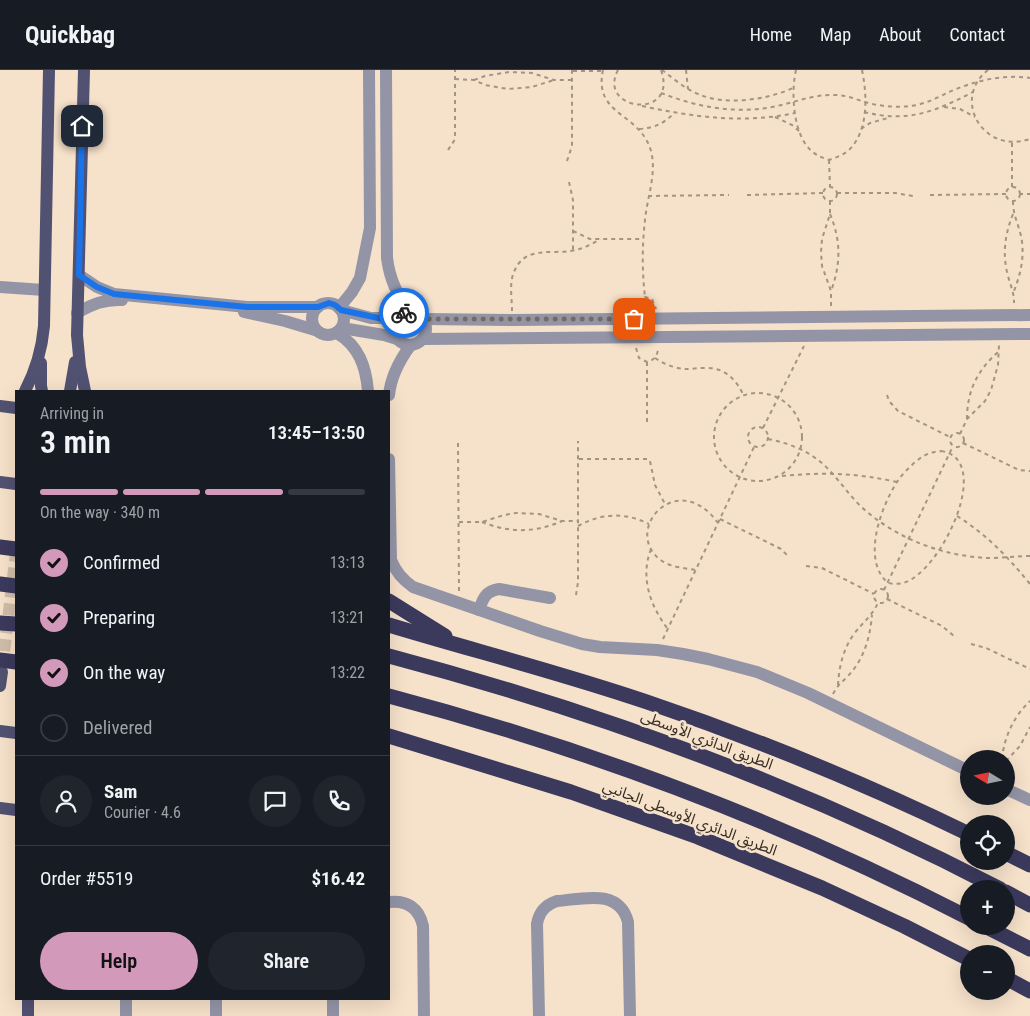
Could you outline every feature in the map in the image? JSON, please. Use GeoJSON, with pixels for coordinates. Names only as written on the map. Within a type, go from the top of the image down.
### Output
{"type":"FeatureCollection","features":[{"type":"Feature","properties":{"kind":"highway"},"geometry":{"type":"LineString","coordinates":[[0,547],[15,549]]}},
{"type":"Feature","properties":{"kind":"highway"},"geometry":{"type":"LineString","coordinates":[[0,584],[15,586]]}},
{"type":"Feature","properties":{"kind":"highway"},"geometry":{"type":"LineString","coordinates":[[390,602],[427,626],[468,649]]}},
{"type":"Feature","properties":{"kind":"highway"},"geometry":{"type":"LineString","coordinates":[[0,623],[15,624]]}},
{"type":"Feature","properties":{"kind":"highway"},"geometry":{"type":"LineString","coordinates":[[390,626],[602,687],[725,729],[863,785],[960,830]]}},
{"type":"Feature","properties":{"kind":"highway","name":"الطريق الدائري الأوسطى"},"geometry":{"type":"LineString","coordinates":[[390,656],[558,706],[706,757],[851,817],[981,880]]}},
{"type":"Feature","properties":{"kind":"highway"},"geometry":{"type":"LineString","coordinates":[[1,666],[15,662]]}},
{"type":"Feature","properties":{"kind":"highway"},"geometry":{"type":"LineString","coordinates":[[390,696],[539,740],[710,801],[836,854],[960,914]]}},
{"type":"Feature","properties":{"kind":"highway","name":"الطريق الدائري الأوسطى الجانبي"},"geometry":{"type":"LineString","coordinates":[[390,736],[571,792],[706,840],[830,892],[960,954]]}},
{"type":"Feature","properties":{"kind":"highway"},"geometry":{"type":"LineString","coordinates":[[390,747],[442,753]]}},
{"type":"Feature","properties":{"kind":"highway"},"geometry":{"type":"LineString","coordinates":[[1015,858],[1030,865]]}},
{"type":"Feature","properties":{"kind":"highway"},"geometry":{"type":"LineString","coordinates":[[1015,896],[1030,904]]}},
{"type":"Feature","properties":{"kind":"highway"},"geometry":{"type":"LineString","coordinates":[[1003,935],[1030,949]]}},
{"type":"Feature","properties":{"kind":"highway"},"geometry":{"type":"LineString","coordinates":[[1015,983],[1030,991]]}},
{"type":"Feature","properties":{"kind":"main road"},"geometry":{"type":"LineString","coordinates":[[42,390],[41,348],[49,70]]}},
{"type":"Feature","properties":{"kind":"main road"},"geometry":{"type":"LineString","coordinates":[[70,390],[77,345],[84,70]]}},
{"type":"Feature","properties":{"kind":"main road"},"geometry":{"type":"LineString","coordinates":[[77,345],[85,390]]}},
{"type":"Feature","properties":{"kind":"main road"},"geometry":{"type":"LineString","coordinates":[[25,390],[37,365],[41,348]]}},
{"type":"Feature","properties":{"kind":"main road"},"geometry":{"type":"LineString","coordinates":[[0,406],[15,408]]}},
{"type":"Feature","properties":{"kind":"main road"},"geometry":{"type":"LineString","coordinates":[[0,482],[15,484]]}},
{"type":"Feature","properties":{"kind":"main road"},"geometry":{"type":"LineString","coordinates":[[0,686],[1,666]]}},
{"type":"Feature","properties":{"kind":"main road"},"geometry":{"type":"LineString","coordinates":[[0,731],[15,733]]}},
{"type":"Feature","properties":{"kind":"main road"},"geometry":{"type":"LineString","coordinates":[[0,808],[15,810]]}},
{"type":"Feature","properties":{"kind":"main road"},"geometry":{"type":"LineString","coordinates":[[28,1000],[28,1016]]}},
{"type":"Feature","properties":{"kind":"street"},"geometry":{"type":"LineString","coordinates":[[340,309],[360,278],[370,228],[369,70]]}},
{"type":"Feature","properties":{"kind":"street"},"geometry":{"type":"LineString","coordinates":[[386,70],[387,258],[389,274],[403,315]]}},
{"type":"Feature","properties":{"kind":"street"},"geometry":{"type":"LineString","coordinates":[[78,313],[101,301],[114,300],[247,312],[285,320],[326,335],[339,330],[384,335],[410,346],[420,343],[427,330],[424,319],[420,315],[372,318],[340,309],[329,303],[318,307],[247,307],[114,294],[97,287],[79,275]]}},
{"type":"Feature","properties":{"kind":"street"},"geometry":{"type":"LineString","coordinates":[[0,287],[44,290]]}},
{"type":"Feature","properties":{"kind":"street"},"geometry":{"type":"LineString","coordinates":[[316,330],[312,318],[318,307]]}},
{"type":"Feature","properties":{"kind":"street"},"geometry":{"type":"LineString","coordinates":[[339,330],[344,316],[340,309]]}},
{"type":"Feature","properties":{"kind":"street"},"geometry":{"type":"LineString","coordinates":[[397,339],[394,329],[403,315]]}},
{"type":"Feature","properties":{"kind":"street"},"geometry":{"type":"LineString","coordinates":[[424,319],[512,320],[1030,315]]}},
{"type":"Feature","properties":{"kind":"street"},"geometry":{"type":"LineString","coordinates":[[992,316],[992,335]]}},
{"type":"Feature","properties":{"kind":"street"},"geometry":{"type":"LineString","coordinates":[[339,330],[354,346],[361,358],[368,390]]}},
{"type":"Feature","properties":{"kind":"street"},"geometry":{"type":"LineString","coordinates":[[423,339],[1030,334]]}},
{"type":"Feature","properties":{"kind":"street"},"geometry":{"type":"LineString","coordinates":[[390,391],[397,365],[410,346]]}},
{"type":"Feature","properties":{"kind":"street"},"geometry":{"type":"LineString","coordinates":[[390,547],[396,571],[413,587],[582,644],[600,647],[657,650],[708,659],[781,681],[960,767]]}},
{"type":"Feature","properties":{"kind":"street"},"geometry":{"type":"LineString","coordinates":[[479,610],[482,598],[492,590],[499,589],[550,598]]}},
{"type":"Feature","properties":{"kind":"street"},"geometry":{"type":"LineString","coordinates":[[1015,793],[1030,800]]}},
{"type":"Feature","properties":{"kind":"street"},"geometry":{"type":"LineString","coordinates":[[539,1016],[537,924],[541,912],[551,903],[557,901],[601,898],[616,902],[622,908],[628,922],[630,1016]]}},
{"type":"Feature","properties":{"kind":"street"},"geometry":{"type":"LineString","coordinates":[[390,902],[405,902],[412,906],[421,918],[423,926],[424,1016]]}},
{"type":"Feature","properties":{"kind":"street"},"geometry":{"type":"LineString","coordinates":[[126,1000],[126,1016]]}},
{"type":"Feature","properties":{"kind":"street"},"geometry":{"type":"LineString","coordinates":[[216,1000],[216,1016]]}},
{"type":"Feature","properties":{"kind":"street"},"geometry":{"type":"LineString","coordinates":[[333,1000],[333,1016]]}},
{"type":"Feature","properties":{"kind":"path"},"geometry":{"type":"LineString","coordinates":[[448,150],[455,136],[455,70]]}},
{"type":"Feature","properties":{"kind":"path"},"geometry":{"type":"LineString","coordinates":[[567,161],[572,146],[572,70],[603,71],[602,88],[609,105],[639,129],[651,152],[653,165],[643,239],[644,297]]}},
{"type":"Feature","properties":{"kind":"path"},"geometry":{"type":"LineString","coordinates":[[618,70],[615,82],[620,96],[626,102],[634,105],[733,120],[775,117],[796,113]]}},
{"type":"Feature","properties":{"kind":"path"},"geometry":{"type":"LineString","coordinates":[[642,106],[650,104],[661,93],[664,85],[661,70]]}},
{"type":"Feature","properties":{"kind":"path"},"geometry":{"type":"LineString","coordinates":[[661,70],[705,97],[744,100],[763,99],[793,88]]}},
{"type":"Feature","properties":{"kind":"path"},"geometry":{"type":"LineString","coordinates":[[686,70],[688,88]]}},
{"type":"Feature","properties":{"kind":"path"},"geometry":{"type":"LineString","coordinates":[[796,70],[793,88],[799,131],[812,152],[830,160],[850,149],[861,129],[866,102],[862,70]]}},
{"type":"Feature","properties":{"kind":"path"},"geometry":{"type":"LineString","coordinates":[[988,70],[978,81],[973,92],[972,104],[975,117],[981,127],[989,135],[1000,141],[1012,143],[1030,139]]}},
{"type":"Feature","properties":{"kind":"path"},"geometry":{"type":"LineString","coordinates":[[474,80],[508,72],[532,73],[554,80],[572,80]]}},
{"type":"Feature","properties":{"kind":"path"},"geometry":{"type":"LineString","coordinates":[[661,93],[697,105],[728,110],[751,110],[773,107],[824,95],[852,97],[883,106],[901,107],[918,105],[978,81],[1001,77],[1030,78]]}},
{"type":"Feature","properties":{"kind":"path"},"geometry":{"type":"LineString","coordinates":[[455,80],[474,80],[497,88],[520,89],[532,88],[554,80]]}},
{"type":"Feature","properties":{"kind":"path"},"geometry":{"type":"LineString","coordinates":[[861,129],[880,119],[917,116],[944,107],[973,92]]}},
{"type":"Feature","properties":{"kind":"path"},"geometry":{"type":"LineString","coordinates":[[944,107],[960,109],[975,117]]}},
{"type":"Feature","properties":{"kind":"path"},"geometry":{"type":"LineString","coordinates":[[639,129],[659,125],[675,112]]}},
{"type":"Feature","properties":{"kind":"path"},"geometry":{"type":"LineString","coordinates":[[864,112],[891,117]]}},
{"type":"Feature","properties":{"kind":"path"},"geometry":{"type":"LineString","coordinates":[[775,117],[792,125],[799,131]]}},
{"type":"Feature","properties":{"kind":"path"},"geometry":{"type":"LineString","coordinates":[[1012,143],[1012,187]]}},
{"type":"Feature","properties":{"kind":"path"},"geometry":{"type":"LineString","coordinates":[[830,160],[830,187]]}},
{"type":"Feature","properties":{"kind":"path"},"geometry":{"type":"LineString","coordinates":[[569,182],[573,200],[573,251]]}},
{"type":"Feature","properties":{"kind":"path"},"geometry":{"type":"LineString","coordinates":[[823,193],[826,188],[830,187]]}},
{"type":"Feature","properties":{"kind":"path"},"geometry":{"type":"LineString","coordinates":[[830,187],[837,193]]}},
{"type":"Feature","properties":{"kind":"path"},"geometry":{"type":"LineString","coordinates":[[1006,194],[1009,188],[1012,187]]}},
{"type":"Feature","properties":{"kind":"path"},"geometry":{"type":"LineString","coordinates":[[1012,187],[1016,188],[1020,194]]}},
{"type":"Feature","properties":{"kind":"path"},"geometry":{"type":"LineString","coordinates":[[747,195],[823,193]]}},
{"type":"Feature","properties":{"kind":"path"},"geometry":{"type":"LineString","coordinates":[[823,193],[825,199],[830,201]]}},
{"type":"Feature","properties":{"kind":"path"},"geometry":{"type":"LineString","coordinates":[[837,193],[895,193],[912,196]]}},
{"type":"Feature","properties":{"kind":"path"},"geometry":{"type":"LineString","coordinates":[[830,201],[834,200],[837,193]]}},
{"type":"Feature","properties":{"kind":"path"},"geometry":{"type":"LineString","coordinates":[[930,195],[1006,194]]}},
{"type":"Feature","properties":{"kind":"path"},"geometry":{"type":"LineString","coordinates":[[1006,194],[1008,199],[1013,201]]}},
{"type":"Feature","properties":{"kind":"path"},"geometry":{"type":"LineString","coordinates":[[1020,194],[1030,194]]}},
{"type":"Feature","properties":{"kind":"path"},"geometry":{"type":"LineString","coordinates":[[1013,201],[1019,198],[1020,194]]}},
{"type":"Feature","properties":{"kind":"path"},"geometry":{"type":"LineString","coordinates":[[648,196],[729,195]]}},
{"type":"Feature","properties":{"kind":"path"},"geometry":{"type":"LineString","coordinates":[[830,201],[830,214],[822,239],[821,252],[822,266],[831,291],[832,317]]}},
{"type":"Feature","properties":{"kind":"path"},"geometry":{"type":"LineString","coordinates":[[1013,201],[1013,214],[1008,226],[1004,253],[1009,279],[1014,292],[1020,273],[1023,252],[1018,226],[1013,214]]}},
{"type":"Feature","properties":{"kind":"path"},"geometry":{"type":"LineString","coordinates":[[830,214],[836,232],[839,252],[838,266],[831,291]]}},
{"type":"Feature","properties":{"kind":"path"},"geometry":{"type":"LineString","coordinates":[[573,231],[581,236],[600,239],[643,239]]}},
{"type":"Feature","properties":{"kind":"path"},"geometry":{"type":"LineString","coordinates":[[512,320],[513,273],[519,263],[527,256],[537,252],[573,251],[591,245],[600,239]]}},
{"type":"Feature","properties":{"kind":"path"},"geometry":{"type":"LineString","coordinates":[[634,319],[637,302],[644,297],[649,297],[655,303],[657,319]]}},
{"type":"Feature","properties":{"kind":"path"},"geometry":{"type":"LineString","coordinates":[[763,428],[809,336]]}},
{"type":"Feature","properties":{"kind":"path"},"geometry":{"type":"LineString","coordinates":[[636,338],[636,354],[647,362]]}},
{"type":"Feature","properties":{"kind":"path"},"geometry":{"type":"LineString","coordinates":[[647,362],[655,358],[657,354],[658,338]]}},
{"type":"Feature","properties":{"kind":"path"},"geometry":{"type":"LineString","coordinates":[[960,434],[967,419],[985,401],[991,390],[998,365],[998,352],[982,368],[974,382],[968,398],[967,419]]}},
{"type":"Feature","properties":{"kind":"path"},"geometry":{"type":"LineString","coordinates":[[655,358],[668,365],[683,369],[714,368],[724,372],[740,386],[744,396]]}},
{"type":"Feature","properties":{"kind":"path"},"geometry":{"type":"LineString","coordinates":[[647,362],[647,422]]}},
{"type":"Feature","properties":{"kind":"path"},"geometry":{"type":"LineString","coordinates":[[756,393],[778,398],[789,406],[797,417],[802,430],[798,457],[790,468],[779,476],[766,481],[739,478],[726,467],[717,452],[714,441],[715,429],[719,418],[725,408],[744,396],[756,393]]}},
{"type":"Feature","properties":{"kind":"path"},"geometry":{"type":"LineString","coordinates":[[887,395],[889,402],[898,411],[950,437]]}},
{"type":"Feature","properties":{"kind":"path"},"geometry":{"type":"LineString","coordinates":[[755,428],[763,428],[768,434],[768,438],[761,448],[754,447],[748,441],[749,433],[755,428]]}},
{"type":"Feature","properties":{"kind":"path"},"geometry":{"type":"LineString","coordinates":[[950,437],[954,433],[960,434]]}},
{"type":"Feature","properties":{"kind":"path"},"geometry":{"type":"LineString","coordinates":[[950,437],[950,442],[953,446],[959,447],[963,442],[960,434]]}},
{"type":"Feature","properties":{"kind":"path"},"geometry":{"type":"LineString","coordinates":[[768,438],[800,448],[812,455],[832,472],[854,499],[880,522],[909,539],[940,550],[973,556],[1030,556]]}},
{"type":"Feature","properties":{"kind":"path"},"geometry":{"type":"LineString","coordinates":[[576,595],[578,582],[578,441]]}},
{"type":"Feature","properties":{"kind":"path"},"geometry":{"type":"LineString","coordinates":[[963,442],[1019,470],[1030,471]]}},
{"type":"Feature","properties":{"kind":"path"},"geometry":{"type":"LineString","coordinates":[[458,443],[459,603]]}},
{"type":"Feature","properties":{"kind":"path"},"geometry":{"type":"LineString","coordinates":[[884,590],[953,446]]}},
{"type":"Feature","properties":{"kind":"path"},"geometry":{"type":"LineString","coordinates":[[657,650],[754,447]]}},
{"type":"Feature","properties":{"kind":"path"},"geometry":{"type":"LineString","coordinates":[[941,451],[950,453],[958,460],[962,468],[963,492],[958,516],[947,540],[926,567],[911,580],[896,584],[888,583],[881,578],[877,570],[874,548],[880,522],[897,482],[924,456],[941,451]]}},
{"type":"Feature","properties":{"kind":"path"},"geometry":{"type":"LineString","coordinates":[[578,459],[648,459],[655,485],[665,504]]}},
{"type":"Feature","properties":{"kind":"path"},"geometry":{"type":"LineString","coordinates":[[779,476],[832,472],[897,482]]}},
{"type":"Feature","properties":{"kind":"path"},"geometry":{"type":"LineString","coordinates":[[695,570],[660,560],[651,549],[647,532],[649,524],[658,509],[674,501],[695,503],[704,508],[718,523]]}},
{"type":"Feature","properties":{"kind":"path"},"geometry":{"type":"LineString","coordinates":[[459,522],[482,522],[516,513],[539,514],[562,521],[578,521]]}},
{"type":"Feature","properties":{"kind":"path"},"geometry":{"type":"LineString","coordinates":[[578,526],[589,520],[613,515],[632,517],[649,524]]}},
{"type":"Feature","properties":{"kind":"path"},"geometry":{"type":"LineString","coordinates":[[958,516],[976,528],[1008,557],[1030,584]]}},
{"type":"Feature","properties":{"kind":"path"},"geometry":{"type":"LineString","coordinates":[[720,520],[780,549],[789,558]]}},
{"type":"Feature","properties":{"kind":"path"},"geometry":{"type":"LineString","coordinates":[[482,522],[498,528],[516,531],[539,529],[562,521]]}},
{"type":"Feature","properties":{"kind":"path"},"geometry":{"type":"LineString","coordinates":[[651,549],[646,565],[649,594],[657,612],[668,629]]}},
{"type":"Feature","properties":{"kind":"path"},"geometry":{"type":"LineString","coordinates":[[806,566],[822,568],[874,594]]}},
{"type":"Feature","properties":{"kind":"path"},"geometry":{"type":"LineString","coordinates":[[874,594],[878,590],[884,590]]}},
{"type":"Feature","properties":{"kind":"path"},"geometry":{"type":"LineString","coordinates":[[884,590],[887,593],[887,599]]}},
{"type":"Feature","properties":{"kind":"path"},"geometry":{"type":"LineString","coordinates":[[874,594],[874,599],[878,603]]}},
{"type":"Feature","properties":{"kind":"path"},"geometry":{"type":"LineString","coordinates":[[872,616],[862,624],[847,646],[839,672],[838,685],[856,666],[863,654],[871,629],[872,616],[878,603],[887,599]]}},
{"type":"Feature","properties":{"kind":"path"},"geometry":{"type":"LineString","coordinates":[[887,599],[942,626],[954,636]]}},
{"type":"Feature","properties":{"kind":"path"},"geometry":{"type":"LineString","coordinates":[[971,644],[986,648],[1030,669]]}},
{"type":"Feature","properties":{"kind":"path"},"geometry":{"type":"LineString","coordinates":[[1004,750],[1011,726],[1030,701]]}},
{"type":"Feature","properties":{"kind":"path"},"geometry":{"type":"LineString","coordinates":[[1015,751],[1030,727]]}},
{"type":"Feature","properties":{"kind":"tunnel"},"geometry":{"type":"LineString","coordinates":[[2,669],[15,561]]}},
{"type":"Feature","properties":{"kind":"way so far"},"geometry":{"type":"LineString","coordinates":[[404,313],[415,313],[424,319],[634,319]]}},
{"type":"Feature","properties":{"kind":"route"},"geometry":{"type":"LineString","coordinates":[[82,126],[79,275],[88,282],[114,294],[247,307],[318,307],[329,303],[341,310],[383,319],[397,318],[404,313]]}}]}
